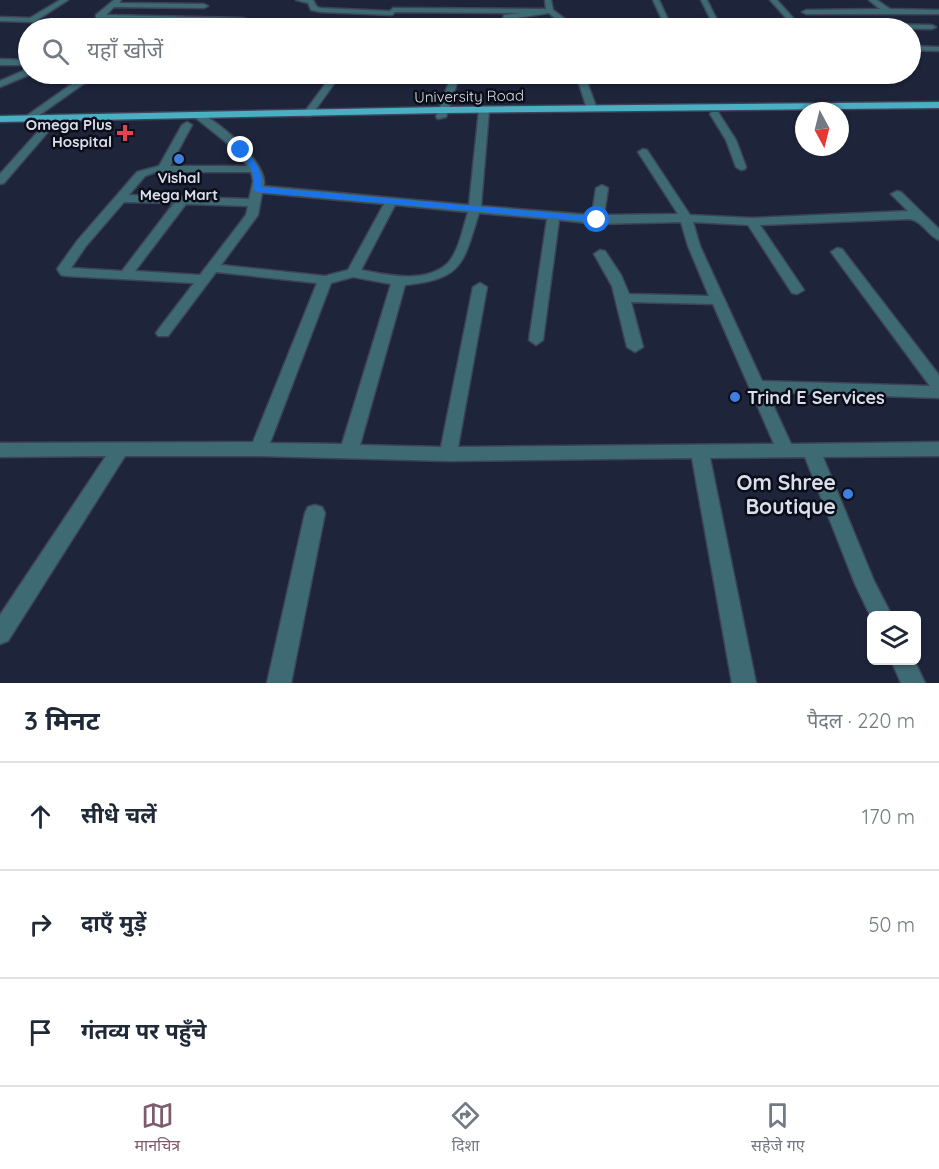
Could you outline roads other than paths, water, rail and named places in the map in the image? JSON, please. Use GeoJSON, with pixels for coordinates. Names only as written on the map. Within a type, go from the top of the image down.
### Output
{"type":"FeatureCollection","features":[{"type":"Feature","properties":{"kind":"main road","name":"University Road"},"geometry":{"type":"LineString","coordinates":[[484,113],[592,109],[939,105]]}},
{"type":"Feature","properties":{"kind":"main road"},"geometry":{"type":"LineString","coordinates":[[849,112],[939,111]]}},
{"type":"Feature","properties":{"kind":"main road"},"geometry":{"type":"LineString","coordinates":[[0,128],[187,125],[204,120],[484,113],[795,112]]}},
{"type":"Feature","properties":{"kind":"main road","name":"University Road"},"geometry":{"type":"LineString","coordinates":[[0,119],[204,120],[308,114],[442,114]]}},
{"type":"Feature","properties":{"kind":"street"},"geometry":{"type":"LineString","coordinates":[[34,18],[65,0]]}},
{"type":"Feature","properties":{"kind":"street"},"geometry":{"type":"LineString","coordinates":[[204,6],[116,2],[99,17],[190,18],[212,0]]}},
{"type":"Feature","properties":{"kind":"street"},"geometry":{"type":"LineString","coordinates":[[299,0],[310,1],[314,8],[321,10],[550,11],[560,18]]}},
{"type":"Feature","properties":{"kind":"street"},"geometry":{"type":"LineString","coordinates":[[389,18],[397,0]]}},
{"type":"Feature","properties":{"kind":"street"},"geometry":{"type":"LineString","coordinates":[[548,0],[550,11]]}},
{"type":"Feature","properties":{"kind":"street"},"geometry":{"type":"LineString","coordinates":[[656,0],[664,18]]}},
{"type":"Feature","properties":{"kind":"street"},"geometry":{"type":"LineString","coordinates":[[704,0],[713,18]]}},
{"type":"Feature","properties":{"kind":"street"},"geometry":{"type":"LineString","coordinates":[[773,0],[790,18]]}},
{"type":"Feature","properties":{"kind":"street"},"geometry":{"type":"LineString","coordinates":[[872,0],[888,11]]}},
{"type":"Feature","properties":{"kind":"street"},"geometry":{"type":"LineString","coordinates":[[416,17],[505,18],[550,11]]}},
{"type":"Feature","properties":{"kind":"street"},"geometry":{"type":"LineString","coordinates":[[806,12],[939,12]]}},
{"type":"Feature","properties":{"kind":"street"},"geometry":{"type":"LineString","coordinates":[[914,12],[939,33]]}},
{"type":"Feature","properties":{"kind":"street"},"geometry":{"type":"LineString","coordinates":[[0,19],[16,21]]}},
{"type":"Feature","properties":{"kind":"street"},"geometry":{"type":"LineString","coordinates":[[4,28],[16,21]]}},
{"type":"Feature","properties":{"kind":"street"},"geometry":{"type":"LineString","coordinates":[[921,27],[932,27]]}},
{"type":"Feature","properties":{"kind":"street"},"geometry":{"type":"LineString","coordinates":[[921,48],[939,49]]}},
{"type":"Feature","properties":{"kind":"street"},"geometry":{"type":"LineString","coordinates":[[0,62],[18,63]]}},
{"type":"Feature","properties":{"kind":"street"},"geometry":{"type":"LineString","coordinates":[[0,84],[18,76]]}},
{"type":"Feature","properties":{"kind":"street"},"geometry":{"type":"LineString","coordinates":[[28,119],[78,84]]}},
{"type":"Feature","properties":{"kind":"street"},"geometry":{"type":"LineString","coordinates":[[308,114],[330,84]]}},
{"type":"Feature","properties":{"kind":"street"},"geometry":{"type":"LineString","coordinates":[[442,114],[452,84]]}},
{"type":"Feature","properties":{"kind":"street"},"geometry":{"type":"LineString","coordinates":[[583,84],[592,109]]}},
{"type":"Feature","properties":{"kind":"street"},"geometry":{"type":"LineString","coordinates":[[353,273],[399,282],[430,278],[452,266],[460,251],[475,208],[484,113]]}},
{"type":"Feature","properties":{"kind":"street"},"geometry":{"type":"LineString","coordinates":[[715,114],[731,140],[741,167]]}},
{"type":"Feature","properties":{"kind":"street"},"geometry":{"type":"LineString","coordinates":[[0,180],[54,119]]}},
{"type":"Feature","properties":{"kind":"street"},"geometry":{"type":"LineString","coordinates":[[163,333],[252,215],[259,181],[255,169],[241,150],[204,120]]}},
{"type":"Feature","properties":{"kind":"street"},"geometry":{"type":"LineString","coordinates":[[163,169],[187,125]]}},
{"type":"Feature","properties":{"kind":"street"},"geometry":{"type":"LineString","coordinates":[[643,152],[686,218],[694,246],[786,452]]}},
{"type":"Feature","properties":{"kind":"street"},"geometry":{"type":"LineString","coordinates":[[255,169],[154,169],[141,174],[81,244],[64,268],[66,272],[126,275],[208,273],[325,280],[343,278],[353,273],[391,202]]}},
{"type":"Feature","properties":{"kind":"street"},"geometry":{"type":"LineString","coordinates":[[597,220],[602,188]]}},
{"type":"Feature","properties":{"kind":"street"},"geometry":{"type":"LineString","coordinates":[[257,189],[597,220],[686,218],[752,222],[909,215],[921,217]]}},
{"type":"Feature","properties":{"kind":"street"},"geometry":{"type":"LineString","coordinates":[[897,194],[939,236]]}},
{"type":"Feature","properties":{"kind":"street"},"geometry":{"type":"LineString","coordinates":[[121,198],[254,203]]}},
{"type":"Feature","properties":{"kind":"street"},"geometry":{"type":"LineString","coordinates":[[126,275],[182,201]]}},
{"type":"Feature","properties":{"kind":"street"},"geometry":{"type":"LineString","coordinates":[[536,340],[553,217]]}},
{"type":"Feature","properties":{"kind":"street"},"geometry":{"type":"LineString","coordinates":[[752,222],[797,290]]}},
{"type":"Feature","properties":{"kind":"street"},"geometry":{"type":"LineString","coordinates":[[837,252],[939,386]]}},
{"type":"Feature","properties":{"kind":"street"},"geometry":{"type":"LineString","coordinates":[[600,254],[609,265],[622,298],[635,347]]}},
{"type":"Feature","properties":{"kind":"street"},"geometry":{"type":"LineString","coordinates":[[259,448],[325,280]]}},
{"type":"Feature","properties":{"kind":"street"},"geometry":{"type":"LineString","coordinates":[[349,451],[399,282]]}},
{"type":"Feature","properties":{"kind":"street"},"geometry":{"type":"LineString","coordinates":[[448,454],[480,286]]}},
{"type":"Feature","properties":{"kind":"street"},"geometry":{"type":"LineString","coordinates":[[622,298],[718,300]]}},
{"type":"Feature","properties":{"kind":"street"},"geometry":{"type":"LineString","coordinates":[[756,386],[939,392]]}},
{"type":"Feature","properties":{"kind":"street"},"geometry":{"type":"LineString","coordinates":[[0,450],[259,448],[448,454],[939,449]]}},
{"type":"Feature","properties":{"kind":"street"},"geometry":{"type":"LineString","coordinates":[[0,634],[120,449]]}},
{"type":"Feature","properties":{"kind":"street"},"geometry":{"type":"LineString","coordinates":[[812,452],[878,611]]}},
{"type":"Feature","properties":{"kind":"street"},"geometry":{"type":"LineString","coordinates":[[700,453],[744,683]]}},
{"type":"Feature","properties":{"kind":"street"},"geometry":{"type":"LineString","coordinates":[[279,683],[315,513]]}},
{"type":"Feature","properties":{"kind":"street"},"geometry":{"type":"LineString","coordinates":[[905,665],[914,683]]}},
{"type":"Feature","properties":{"kind":"place","name":"Omega Plus Hospital"},"geometry":{"type":"Point","coordinates":[125,133]}},
{"type":"Feature","properties":{"kind":"place","name":"Vishal Mega Mart"},"geometry":{"type":"Point","coordinates":[179,159]}},
{"type":"Feature","properties":{"kind":"place","name":"Trind E Services"},"geometry":{"type":"Point","coordinates":[735,397]}},
{"type":"Feature","properties":{"kind":"place","name":"Om Shree Boutique"},"geometry":{"type":"Point","coordinates":[848,494]}}]}
